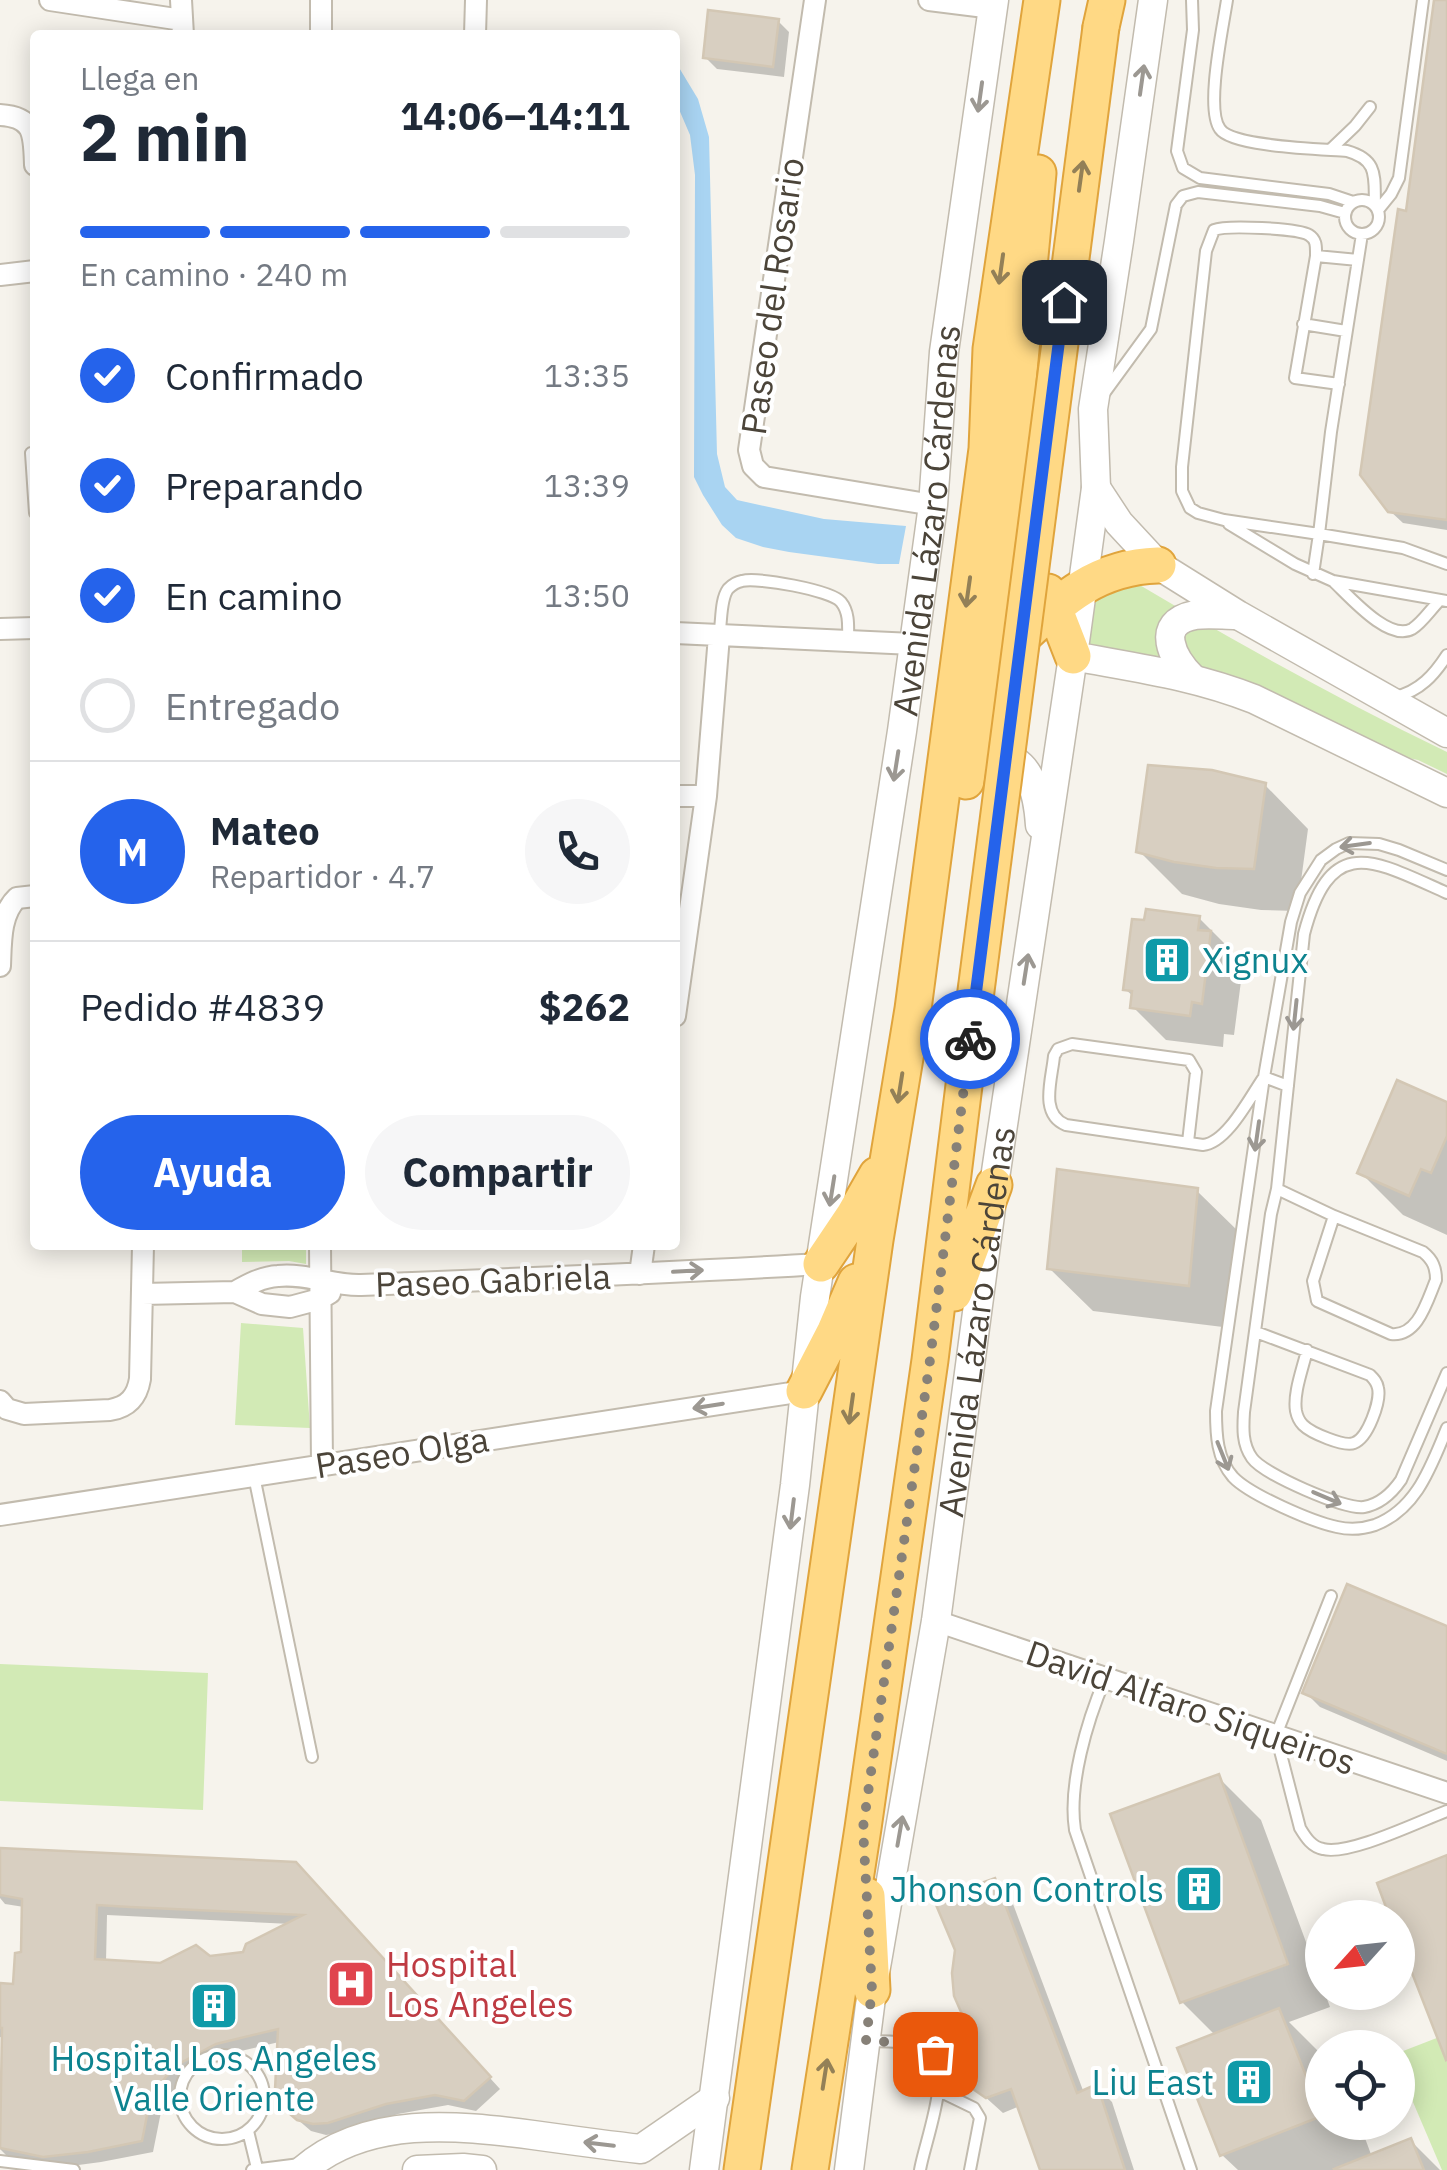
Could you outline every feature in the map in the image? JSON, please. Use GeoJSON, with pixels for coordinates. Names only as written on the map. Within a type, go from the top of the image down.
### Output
{"type":"FeatureCollection","features":[{"type":"Feature","properties":{"kind":"highway","name":"Avenida Lázaro Cárdenas"},"geometry":{"type":"LineString","coordinates":[[742,2170],[875,1240],[913,1009],[988,449],[991,349],[1042,0]]}},
{"type":"Feature","properties":{"kind":"highway","name":"Avenida Lázaro Cárdenas"},"geometry":{"type":"LineString","coordinates":[[810,2170],[930,1360],[1104,14]]}},
{"type":"Feature","properties":{"kind":"highway"},"geometry":{"type":"LineString","coordinates":[[913,1009],[937,953],[1014,504],[1018,381],[1045,100],[1032,68]]}},
{"type":"Feature","properties":{"kind":"highway"},"geometry":{"type":"LineString","coordinates":[[1014,504],[1055,608],[1045,641],[1073,656]]}},
{"type":"Feature","properties":{"kind":"highway"},"geometry":{"type":"LineString","coordinates":[[986,670],[1055,608],[1120,568],[1158,565]]}},
{"type":"Feature","properties":{"kind":"highway"},"geometry":{"type":"LineString","coordinates":[[1001,581],[1014,607],[1055,608]]}},
{"type":"Feature","properties":{"kind":"highway"},"geometry":{"type":"LineString","coordinates":[[820,1264],[890,1152]]}},
{"type":"Feature","properties":{"kind":"highway"},"geometry":{"type":"LineString","coordinates":[[930,1360],[994,1185]]}},
{"type":"Feature","properties":{"kind":"highway"},"geometry":{"type":"LineString","coordinates":[[804,1392],[875,1240]]}},
{"type":"Feature","properties":{"kind":"highway"},"geometry":{"type":"LineString","coordinates":[[863,1828],[872,1990]]}},
{"type":"Feature","properties":{"kind":"street"},"geometry":{"type":"LineString","coordinates":[[50,0],[182,18]]}},
{"type":"Feature","properties":{"kind":"street"},"geometry":{"type":"LineString","coordinates":[[321,0],[321,30]]}},
{"type":"Feature","properties":{"kind":"street"},"geometry":{"type":"LineString","coordinates":[[475,30],[476,0]]}},
{"type":"Feature","properties":{"kind":"street","name":"Paseo del Rosario"},"geometry":{"type":"LineString","coordinates":[[815,0],[749,450],[753,466],[764,477],[933,506]]}},
{"type":"Feature","properties":{"kind":"street"},"geometry":{"type":"LineString","coordinates":[[929,0],[994,4]]}},
{"type":"Feature","properties":{"kind":"street","name":"Avenida Lázaro Cárdenas"},"geometry":{"type":"LineString","coordinates":[[853,2166],[872,1990],[936,1620],[994,1185],[1073,656],[1055,608],[1096,488],[1093,409],[1153,0]]}},
{"type":"Feature","properties":{"kind":"street","name":"Avenida Lázaro Cárdenas"},"geometry":{"type":"LineString","coordinates":[[704,2170],[795,1485],[820,1264],[933,506],[944,352],[994,4]]}},
{"type":"Feature","properties":{"kind":"street"},"geometry":{"type":"LineString","coordinates":[[0,115],[22,119],[30,127]]}},
{"type":"Feature","properties":{"kind":"street"},"geometry":{"type":"LineString","coordinates":[[0,274],[30,271]]}},
{"type":"Feature","properties":{"kind":"street"},"geometry":{"type":"LineString","coordinates":[[1018,381],[1037,416],[1049,424],[1068,424],[1093,409]]}},
{"type":"Feature","properties":{"kind":"street"},"geometry":{"type":"LineString","coordinates":[[1096,488],[1119,524],[1158,565],[1238,615],[1447,733]]}},
{"type":"Feature","properties":{"kind":"street"},"geometry":{"type":"LineString","coordinates":[[1192,678],[1172,650],[1170,633],[1174,626],[1195,616],[1238,615]]}},
{"type":"Feature","properties":{"kind":"street"},"geometry":{"type":"LineString","coordinates":[[0,629],[30,628]]}},
{"type":"Feature","properties":{"kind":"street"},"geometry":{"type":"LineString","coordinates":[[680,633],[914,644]]}},
{"type":"Feature","properties":{"kind":"street"},"geometry":{"type":"LineString","coordinates":[[680,952],[706,796],[719,636]]}},
{"type":"Feature","properties":{"kind":"street"},"geometry":{"type":"LineString","coordinates":[[1073,656],[1192,678],[1254,699],[1444,790]]}},
{"type":"Feature","properties":{"kind":"street"},"geometry":{"type":"LineString","coordinates":[[968,769],[983,758],[1000,755],[1018,761],[1024,768],[1036,796],[1042,867]]}},
{"type":"Feature","properties":{"kind":"street"},"geometry":{"type":"LineString","coordinates":[[680,796],[706,796]]}},
{"type":"Feature","properties":{"kind":"street"},"geometry":{"type":"LineString","coordinates":[[0,966],[6,910],[17,898],[30,897]]}},
{"type":"Feature","properties":{"kind":"street"},"geometry":{"type":"LineString","coordinates":[[0,1401],[24,1414],[110,1410],[131,1401],[140,1379],[142,1250]]}},
{"type":"Feature","properties":{"kind":"street"},"geometry":{"type":"LineString","coordinates":[[320,1250],[322,1464]]}},
{"type":"Feature","properties":{"kind":"street"},"geometry":{"type":"LineString","coordinates":[[640,1274],[643,1250]]}},
{"type":"Feature","properties":{"kind":"street","name":"Paseo Gabriela"},"geometry":{"type":"LineString","coordinates":[[142,1294],[235,1292],[277,1276],[320,1289],[820,1264]]}},
{"type":"Feature","properties":{"kind":"street","name":"Paseo Gabriela"},"geometry":{"type":"LineString","coordinates":[[235,1292],[262,1304],[290,1307],[320,1289]]}},
{"type":"Feature","properties":{"kind":"street","name":"Paseo Olga"},"geometry":{"type":"LineString","coordinates":[[0,1515],[804,1392]]}},
{"type":"Feature","properties":{"kind":"street","name":"David Alfaro Siqueiros"},"geometry":{"type":"LineString","coordinates":[[936,1620],[1447,1793]]}},
{"type":"Feature","properties":{"kind":"street"},"geometry":{"type":"LineString","coordinates":[[307,2166],[366,2137],[401,2128],[438,2126],[515,2133],[640,2160],[715,2098]]}},
{"type":"Feature","properties":{"kind":"street"},"geometry":{"type":"LineString","coordinates":[[417,2170],[482,2170]]}},
{"type":"Feature","properties":{"kind":"lane"},"geometry":{"type":"LineString","coordinates":[[1192,0],[1177,152],[1183,168],[1200,178],[1328,194],[1353,202],[1365,200],[1376,207]]}},
{"type":"Feature","properties":{"kind":"lane"},"geometry":{"type":"LineString","coordinates":[[1227,0],[1213,101],[1219,129],[1228,137],[1256,143],[1357,154],[1370,164],[1374,176],[1380,216],[1373,231],[1356,233],[1346,224],[1345,213],[1353,202]]}},
{"type":"Feature","properties":{"kind":"lane"},"geometry":{"type":"LineString","coordinates":[[1376,207],[1390,194],[1398,178],[1424,0]]}},
{"type":"Feature","properties":{"kind":"lane"},"geometry":{"type":"LineString","coordinates":[[1331,149],[1370,107]]}},
{"type":"Feature","properties":{"kind":"lane"},"geometry":{"type":"LineString","coordinates":[[1093,409],[1151,329],[1176,205],[1183,196],[1198,192],[1320,206],[1345,213]]}},
{"type":"Feature","properties":{"kind":"lane"},"geometry":{"type":"LineString","coordinates":[[1338,384],[1295,378],[1316,256],[1311,236],[1298,231],[1220,227],[1211,234],[1182,468],[1182,491],[1190,508],[1224,520],[1403,548],[1447,564]]}},
{"type":"Feature","properties":{"kind":"lane"},"geometry":{"type":"LineString","coordinates":[[1313,574],[1362,234]]}},
{"type":"Feature","properties":{"kind":"lane"},"geometry":{"type":"LineString","coordinates":[[1316,256],[1358,260]]}},
{"type":"Feature","properties":{"kind":"lane"},"geometry":{"type":"LineString","coordinates":[[1303,324],[1346,331]]}},
{"type":"Feature","properties":{"kind":"lane"},"geometry":{"type":"LineString","coordinates":[[1224,520],[1313,574],[1443,601]]}},
{"type":"Feature","properties":{"kind":"lane"},"geometry":{"type":"LineString","coordinates":[[719,636],[728,590],[738,582],[754,580],[832,594],[845,608],[848,641]]}},
{"type":"Feature","properties":{"kind":"lane"},"geometry":{"type":"LineString","coordinates":[[1333,581],[1385,627],[1396,632],[1409,631],[1443,601]]}},
{"type":"Feature","properties":{"kind":"lane"},"geometry":{"type":"LineString","coordinates":[[1385,699],[1418,688],[1447,655]]}},
{"type":"Feature","properties":{"kind":"lane"},"geometry":{"type":"LineString","coordinates":[[1447,870],[1399,850],[1365,842],[1349,843],[1322,860],[1300,894],[1290,922],[1264,1077],[1216,1431],[1224,1463],[1232,1476],[1257,1494],[1320,1522],[1357,1529],[1376,1524],[1409,1503],[1421,1487],[1447,1428]]}},
{"type":"Feature","properties":{"kind":"lane"},"geometry":{"type":"LineString","coordinates":[[1447,893],[1372,862],[1358,862],[1329,877],[1317,893],[1304,934],[1277,1189],[1243,1429],[1245,1444],[1259,1466],[1345,1506],[1361,1508],[1394,1491],[1447,1373]]}},
{"type":"Feature","properties":{"kind":"lane"},"geometry":{"type":"LineString","coordinates":[[1188,1142],[1196,1072],[1189,1060],[1072,1044],[1058,1050],[1049,1099],[1059,1122],[1188,1142],[1208,1145],[1219,1140],[1264,1077]]}},
{"type":"Feature","properties":{"kind":"lane"},"geometry":{"type":"LineString","coordinates":[[1264,1077],[1288,1086]]}},
{"type":"Feature","properties":{"kind":"lane"},"geometry":{"type":"LineString","coordinates":[[1277,1189],[1431,1258],[1436,1280],[1410,1331],[1391,1334],[1317,1301],[1313,1282],[1334,1216]]}},
{"type":"Feature","properties":{"kind":"lane"},"geometry":{"type":"LineString","coordinates":[[1256,1332],[1308,1350],[1363,1370],[1377,1383],[1379,1392],[1363,1438],[1354,1443],[1340,1442],[1313,1432],[1297,1416],[1296,1397],[1308,1350]]}},
{"type":"Feature","properties":{"kind":"lane"},"geometry":{"type":"LineString","coordinates":[[1413,1455],[1434,1460]]}},
{"type":"Feature","properties":{"kind":"lane"},"geometry":{"type":"LineString","coordinates":[[254,1475],[312,1757]]}},
{"type":"Feature","properties":{"kind":"lane"},"geometry":{"type":"LineString","coordinates":[[1330,1596],[1276,1736],[1300,1828],[1308,1841],[1322,1850],[1346,1850],[1447,1810]]}},
{"type":"Feature","properties":{"kind":"lane"},"geometry":{"type":"LineString","coordinates":[[1105,1679],[1077,1774],[1072,1814],[1191,2170]]}},
{"type":"Feature","properties":{"kind":"lane"},"geometry":{"type":"LineString","coordinates":[[866,2040],[925,2046],[935,2054],[939,2092],[920,2170]]}},
{"type":"Feature","properties":{"kind":"lane"},"geometry":{"type":"LineString","coordinates":[[248,2131],[225,2140],[202,2134],[193,2126],[185,2117],[180,2093],[188,2070],[208,2056],[232,2055],[253,2067],[264,2088],[262,2112],[248,2131],[255,2169],[307,2166]]}},
{"type":"Feature","properties":{"kind":"lane"},"geometry":{"type":"LineString","coordinates":[[939,2092],[978,2112],[970,2170]]}},
{"type":"Feature","properties":{"kind":"lane"},"geometry":{"type":"LineString","coordinates":[[0,2161],[74,2170]]}},
{"type":"Feature","properties":{"kind":"green space"},"geometry":{"type":"Polygon","coordinates":[[[1100,561],[1271,661],[1447,752],[1447,774],[1418,760],[1369,750],[1084,654],[1100,561]]]}},
{"type":"Feature","properties":{"kind":"green space"},"geometry":{"type":"Polygon","coordinates":[[[242,1250],[306,1250],[306,1264],[242,1262],[242,1250]]]}},
{"type":"Feature","properties":{"kind":"green space"},"geometry":{"type":"Polygon","coordinates":[[[241,1323],[303,1328],[310,1428],[235,1425],[241,1323]]]}},
{"type":"Feature","properties":{"kind":"green space"},"geometry":{"type":"Polygon","coordinates":[[[0,1664],[208,1673],[203,1810],[0,1801],[0,1664]]]}},
{"type":"Feature","properties":{"kind":"green space"},"geometry":{"type":"Polygon","coordinates":[[[1447,2034],[1447,2170],[1442,2170],[1415,2107],[1415,2046],[1447,2034]]]}},
{"type":"Feature","properties":{"kind":"water"},"geometry":{"type":"Polygon","coordinates":[[[680,69],[698,99],[709,137],[717,454],[725,487],[737,500],[824,519],[906,526],[899,564],[789,552],[736,538],[722,525],[694,477],[695,175],[690,135],[680,112],[680,69]]]}},
{"type":"Feature","properties":{"kind":"building"},"geometry":{"type":"Polygon","coordinates":[[[1434,0],[1447,0],[1447,520],[1388,512],[1360,475],[1398,209],[1406,211],[1434,0]]]}},
{"type":"Feature","properties":{"kind":"building"},"geometry":{"type":"Polygon","coordinates":[[[708,10],[779,19],[773,67],[703,58],[708,10]]]}},
{"type":"Feature","properties":{"kind":"building"},"geometry":{"type":"Polygon","coordinates":[[[1148,765],[1212,770],[1266,783],[1254,869],[1174,862],[1136,852],[1148,765]]]}},
{"type":"Feature","properties":{"kind":"building","name":"Xignux"},"geometry":{"type":"Polygon","coordinates":[[[1146,909],[1200,916],[1198,930],[1211,931],[1202,1004],[1192,1002],[1190,1016],[1130,1008],[1132,991],[1123,990],[1132,919],[1144,920],[1146,909]]]}},
{"type":"Feature","properties":{"kind":"building"},"geometry":{"type":"Polygon","coordinates":[[[1397,1080],[1447,1102],[1447,1136],[1431,1173],[1421,1169],[1409,1196],[1357,1173],[1397,1080]]]}},
{"type":"Feature","properties":{"kind":"building"},"geometry":{"type":"Polygon","coordinates":[[[1057,1169],[1198,1188],[1189,1286],[1047,1269],[1057,1169]]]}},
{"type":"Feature","properties":{"kind":"building"},"geometry":{"type":"Polygon","coordinates":[[[1347,1584],[1447,1626],[1447,1754],[1302,1693],[1347,1584]]]}},
{"type":"Feature","properties":{"kind":"building","name":"Jhonson Controls"},"geometry":{"type":"Polygon","coordinates":[[[1219,1774],[1288,1964],[1180,2003],[1110,1814],[1219,1774]]]}},
{"type":"Feature","properties":{"kind":"building","name":"Hospital Los Angeles Valle Oriente"},"geometry":{"type":"Polygon","coordinates":[[[0,1848],[296,1862],[491,2077],[464,2101],[435,2095],[313,2124],[297,2120],[283,2108],[275,2090],[278,2029],[216,2044],[175,2066],[151,2095],[142,2141],[43,2157],[0,2148],[0,1983],[13,1984],[15,1953],[21,1952],[22,1899],[0,1895],[0,1848]],[[97,1905],[95,1959],[160,1963],[196,1945],[210,1956],[243,1952],[246,1944],[303,1915],[97,1905]]]}},
{"type":"Feature","properties":{"kind":"building"},"geometry":{"type":"Polygon","coordinates":[[[1447,1855],[1446,2060],[1415,1981],[1415,1900],[1383,1900],[1377,1883],[1447,1855]]]}},
{"type":"Feature","properties":{"kind":"building"},"geometry":{"type":"Polygon","coordinates":[[[995,1878],[1077,2093],[1097,2084],[1125,2170],[1040,2170],[1011,2089],[986,2098],[970,2087],[967,2077],[974,2030],[965,2021],[954,1996],[955,1950],[934,1900],[995,1878]]]}},
{"type":"Feature","properties":{"kind":"building","name":"Liu East"},"geometry":{"type":"Polygon","coordinates":[[[1279,2008],[1305,2073],[1305,2123],[1220,2156],[1177,2048],[1279,2008]]]}},
{"type":"Feature","properties":{"kind":"building"},"geometry":{"type":"Polygon","coordinates":[[[1412,2140],[1424,2170],[1335,2170],[1412,2140]]]}},
{"type":"Feature","properties":{"kind":"way so far"},"geometry":{"type":"LineString","coordinates":[[935,2054],[925,2046],[866,2040],[872,1990],[863,1828],[930,1360],[970,1039]]}},
{"type":"Feature","properties":{"kind":"place","name":"Xignux"},"geometry":{"type":"Point","coordinates":[1167,960]}},
{"type":"Feature","properties":{"kind":"place","name":"Jhonson Controls"},"geometry":{"type":"Point","coordinates":[1199,1889]}},
{"type":"Feature","properties":{"kind":"place","name":"Hospital Los Angeles"},"geometry":{"type":"Point","coordinates":[351,1984]}},
{"type":"Feature","properties":{"kind":"place","name":"Hospital Los Angeles Valle Oriente"},"geometry":{"type":"Point","coordinates":[214,2006]}},
{"type":"Feature","properties":{"kind":"place","name":"Liu East"},"geometry":{"type":"Point","coordinates":[1249,2082]}},
{"type":"Feature","properties":{"kind":"route"},"geometry":{"type":"LineString","coordinates":[[970,1039],[1064,302]]}}]}
